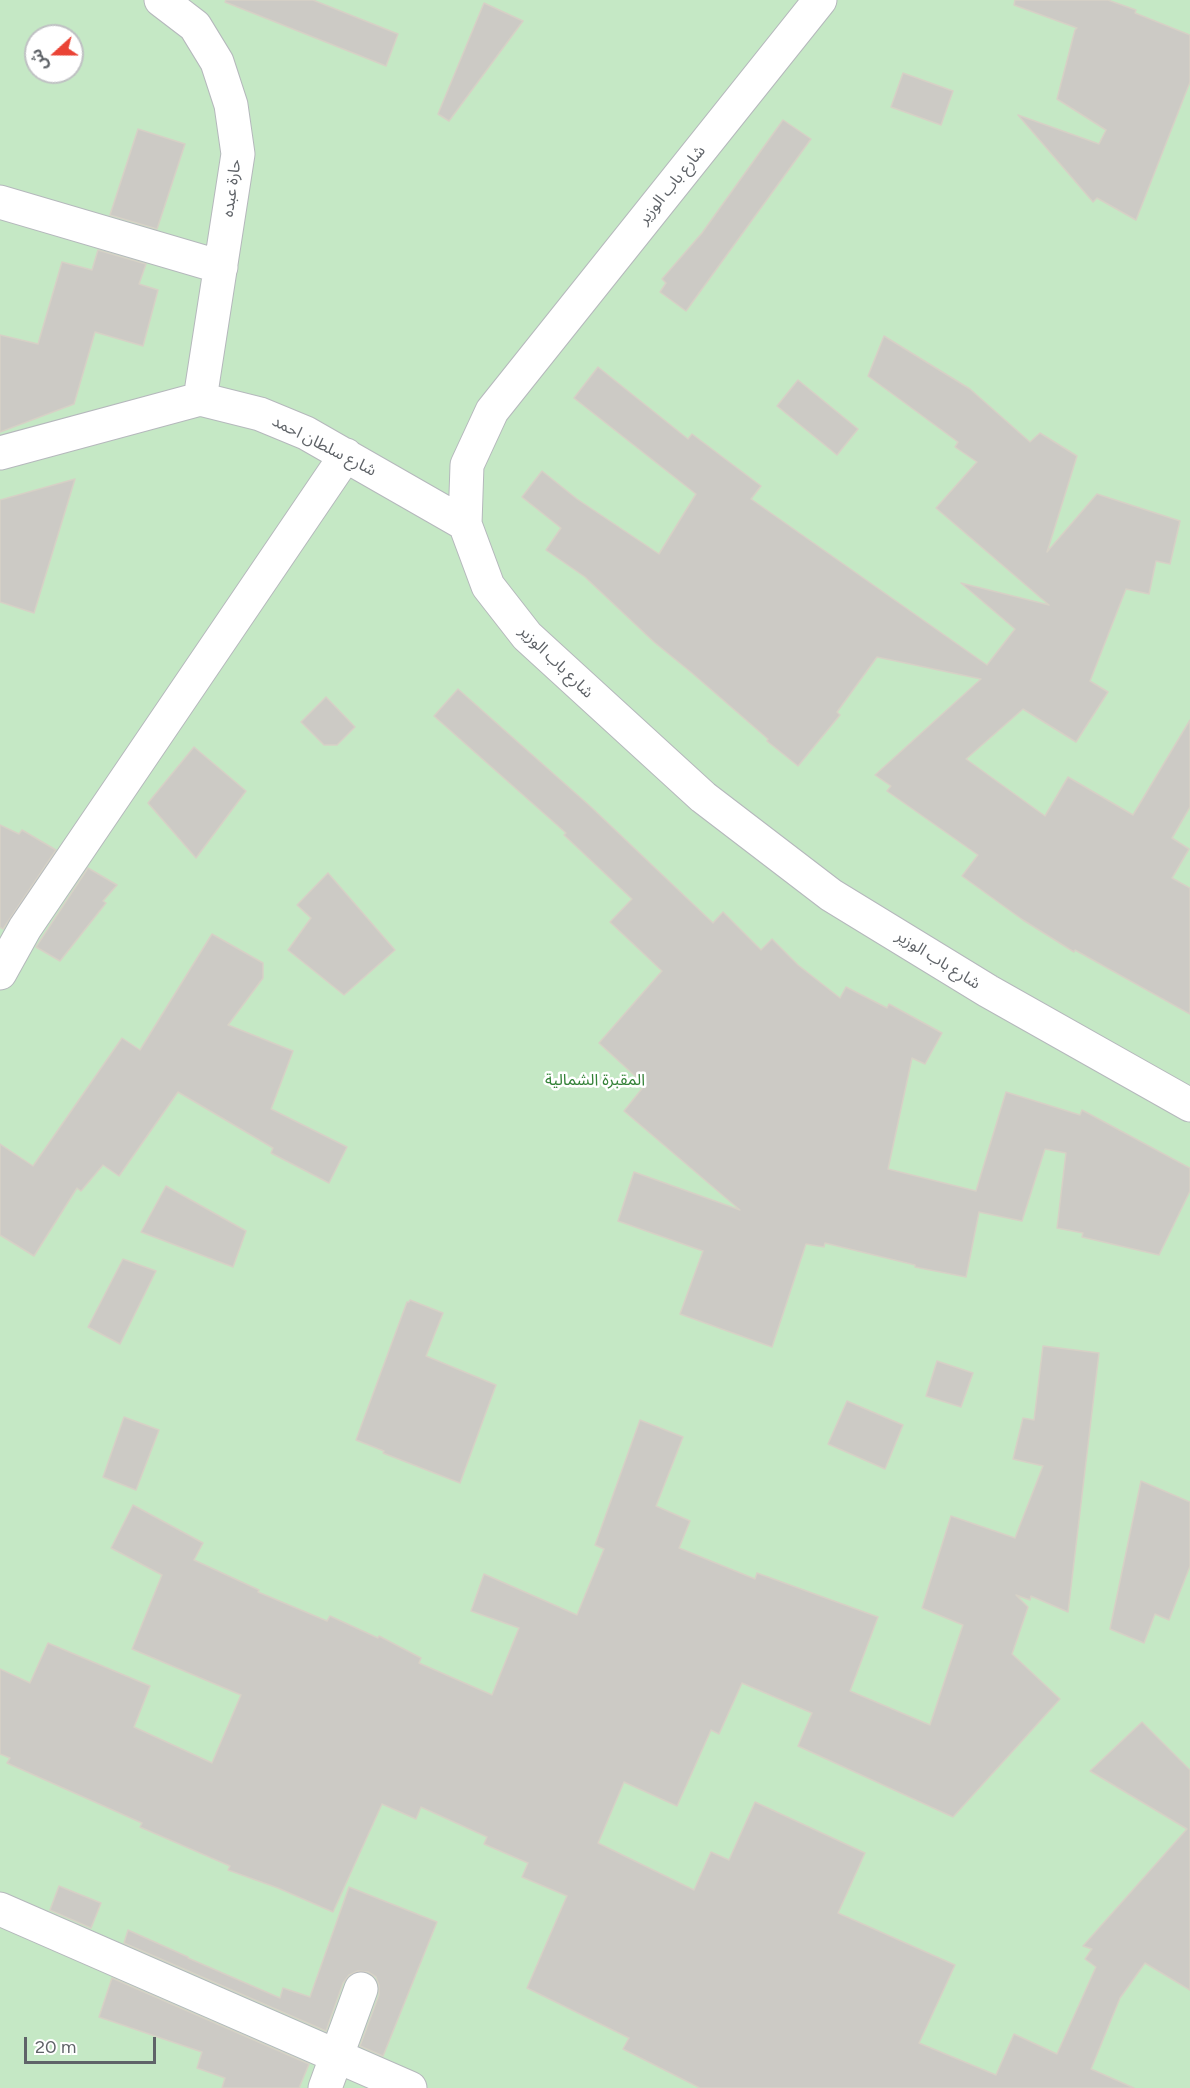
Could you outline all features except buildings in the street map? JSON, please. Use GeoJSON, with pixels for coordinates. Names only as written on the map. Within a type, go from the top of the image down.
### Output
{"type":"FeatureCollection","features":[{"type":"Feature","properties":{"kind":"street","name":"حارة عبده"},"geometry":{"type":"LineString","coordinates":[[161,0],[200,13],[231,105],[238,154],[200,399]]}},
{"type":"Feature","properties":{"kind":"street","name":"شارع باب الوزير"},"geometry":{"type":"LineString","coordinates":[[820,0],[492,411],[467,465],[465,524],[488,586],[526,636],[703,797],[831,895],[988,991],[1190,1105]]}},
{"type":"Feature","properties":{"kind":"street"},"geometry":{"type":"LineString","coordinates":[[0,202],[221,267]]}},
{"type":"Feature","properties":{"kind":"street","name":"شارع سلطان احمد"},"geometry":{"type":"LineString","coordinates":[[0,453],[200,399],[260,414],[306,434],[465,524]]}},
{"type":"Feature","properties":{"kind":"street"},"geometry":{"type":"LineString","coordinates":[[0,973],[32,918],[346,455]]}},
{"type":"Feature","properties":{"kind":"street"},"geometry":{"type":"LineString","coordinates":[[0,1909],[410,2088]]}},
{"type":"Feature","properties":{"kind":"street"},"geometry":{"type":"LineString","coordinates":[[324,2088],[361,1989]]}},
{"type":"Feature","properties":{"kind":"green space","name":"المقبرة الشمالية"},"geometry":{"type":"Polygon","coordinates":[[[0,0],[1190,0],[1190,2088],[0,2088],[0,0]]]}}]}
